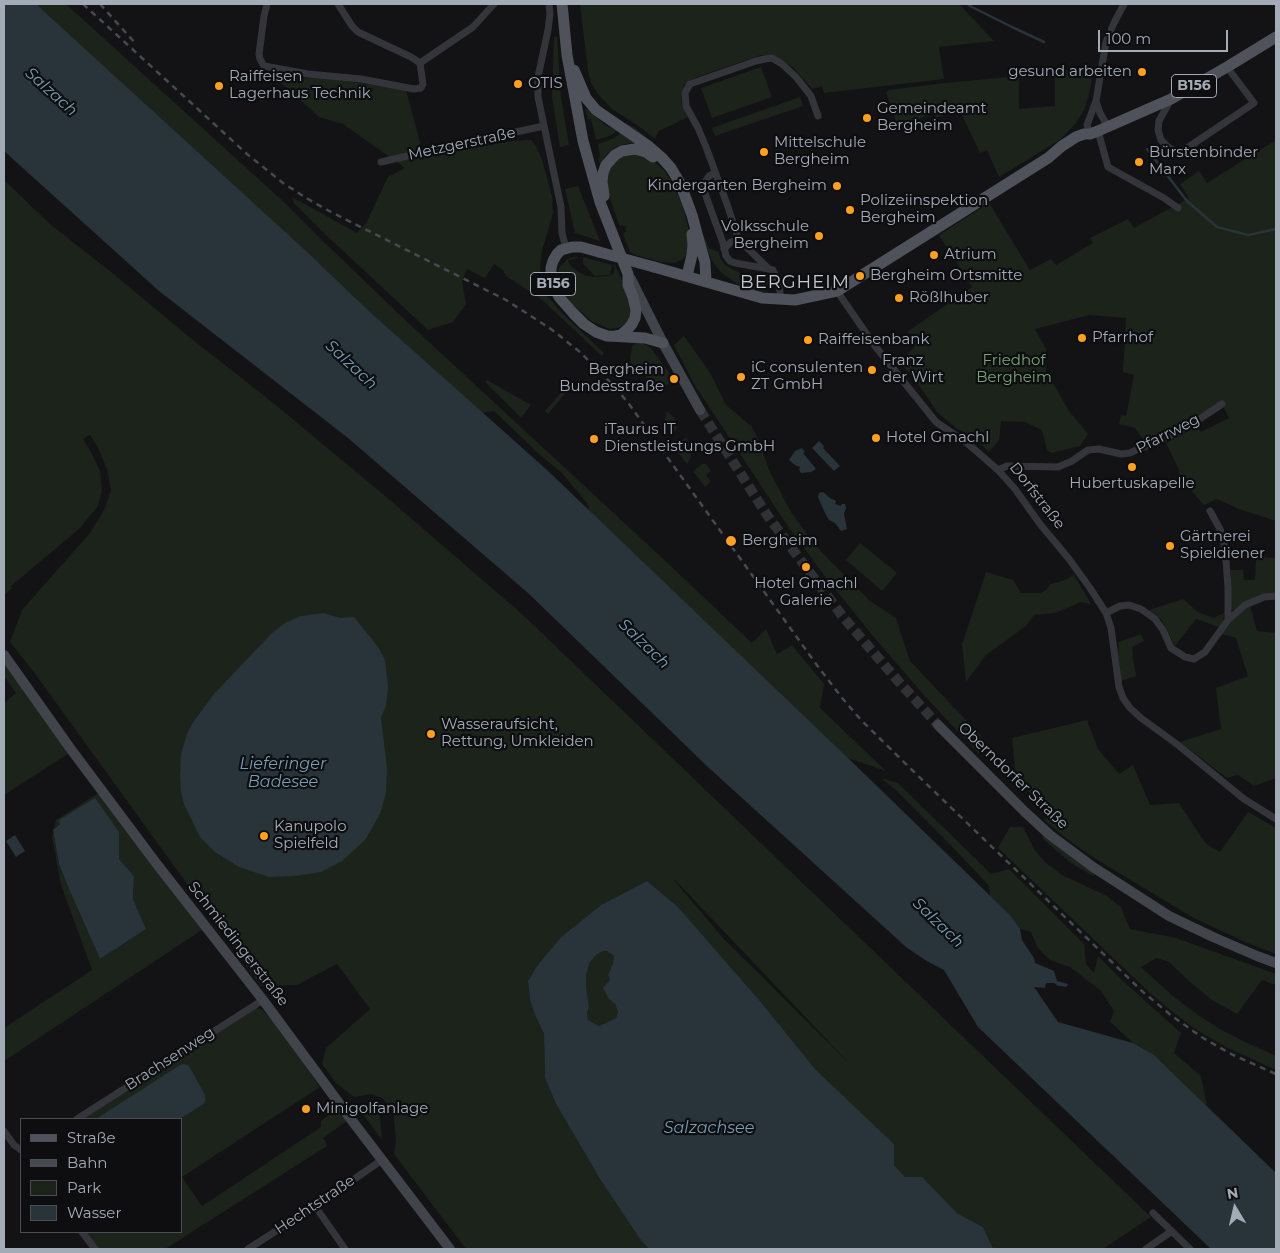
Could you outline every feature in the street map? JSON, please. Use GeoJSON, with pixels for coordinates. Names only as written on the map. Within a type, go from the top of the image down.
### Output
{"type":"FeatureCollection","features":[{"type":"Feature","properties":{"kind":"main road"},"geometry":{"type":"LineString","coordinates":[[562,4],[567,54],[583,141],[593,180],[628,274],[628,285],[636,310],[635,318],[628,330],[616,336]]}},
{"type":"Feature","properties":{"kind":"main road","name":"B156"},"geometry":{"type":"LineString","coordinates":[[616,336],[608,336],[596,332],[584,324],[556,292],[551,268],[557,254],[561,250],[581,247],[762,298],[795,300],[837,290],[1048,158],[1065,152],[1088,140],[1099,131],[1172,99],[1276,37]]}},
{"type":"Feature","properties":{"kind":"main road"},"geometry":{"type":"LineString","coordinates":[[567,54],[586,98],[596,110],[639,139],[671,168],[680,183],[692,214],[705,262],[706,281]]}},
{"type":"Feature","properties":{"kind":"main road"},"geometry":{"type":"LineString","coordinates":[[609,225],[602,181],[606,165],[615,155],[622,151],[635,149],[646,152],[659,161],[667,170],[683,199],[693,245],[687,276]]}},
{"type":"Feature","properties":{"kind":"main road"},"geometry":{"type":"LineString","coordinates":[[616,336],[645,338],[662,343]]}},
{"type":"Feature","properties":{"kind":"street"},"geometry":{"type":"LineString","coordinates":[[267,4],[259,54],[264,66],[414,89],[422,88],[423,84],[420,63]]}},
{"type":"Feature","properties":{"kind":"street"},"geometry":{"type":"LineString","coordinates":[[338,4],[358,32],[420,63]]}},
{"type":"Feature","properties":{"kind":"street"},"geometry":{"type":"LineString","coordinates":[[420,63],[473,27],[494,4]]}},
{"type":"Feature","properties":{"kind":"street"},"geometry":{"type":"LineString","coordinates":[[549,4],[548,30],[538,77],[538,97],[561,207],[562,233],[566,248]]}},
{"type":"Feature","properties":{"kind":"street"},"geometry":{"type":"LineString","coordinates":[[1099,131],[1087,125],[1096,101],[1106,42],[1124,4]]}},
{"type":"Feature","properties":{"kind":"street"},"geometry":{"type":"LineString","coordinates":[[768,269],[738,238],[698,128],[686,106],[685,93],[690,84],[764,58],[772,58],[782,64],[796,77],[810,96],[818,116]]}},
{"type":"Feature","properties":{"kind":"street"},"geometry":{"type":"LineString","coordinates":[[1172,99],[1159,121],[1158,130],[1161,140],[1168,147],[1177,152],[1182,152],[1254,103],[1227,67]]}},
{"type":"Feature","properties":{"kind":"street"},"geometry":{"type":"LineString","coordinates":[[1096,101],[1100,113],[1099,131],[1108,167],[1164,198],[1178,208]]}},
{"type":"Feature","properties":{"kind":"street","name":"Metzgerstraße"},"geometry":{"type":"LineString","coordinates":[[381,162],[544,126]]}},
{"type":"Feature","properties":{"kind":"street"},"geometry":{"type":"LineString","coordinates":[[715,173],[709,176],[703,188],[726,256],[734,264],[773,270],[780,285],[780,300]]}},
{"type":"Feature","properties":{"kind":"street"},"geometry":{"type":"LineString","coordinates":[[724,249],[731,242],[740,241]]}},
{"type":"Feature","properties":{"kind":"street"},"geometry":{"type":"LineString","coordinates":[[628,274],[662,343],[700,410]]}},
{"type":"Feature","properties":{"kind":"street","name":"Dorfstraße"},"geometry":{"type":"LineString","coordinates":[[837,290],[863,330],[936,422],[967,443],[998,470],[1015,489],[1090,588],[1106,613],[1111,628],[1119,687],[1123,698],[1130,708],[1244,799],[1276,819]]}},
{"type":"Feature","properties":{"kind":"street","name":"Pfarrweg"},"geometry":{"type":"LineString","coordinates":[[998,470],[1007,466],[1058,466],[1072,461],[1088,450],[1099,449],[1121,454],[1130,453],[1156,443],[1189,426],[1222,404]]}},
{"type":"Feature","properties":{"kind":"street"},"geometry":{"type":"LineString","coordinates":[[1210,511],[1220,529],[1225,548],[1228,620]]}},
{"type":"Feature","properties":{"kind":"street"},"geometry":{"type":"LineString","coordinates":[[1106,613],[1120,606],[1129,605],[1141,609],[1154,619],[1163,630],[1171,648],[1185,657],[1194,658],[1205,652],[1228,620],[1245,605],[1264,597],[1276,596]]}},
{"type":"Feature","properties":{"kind":"street","name":"Schmiedingerstraße"},"geometry":{"type":"LineString","coordinates":[[4,655],[152,858],[263,1000],[450,1249]]}},
{"type":"Feature","properties":{"kind":"street","name":"Oberndorfer Straße"},"geometry":{"type":"LineString","coordinates":[[938,725],[1025,812],[1093,868],[1169,916],[1256,956],[1276,963]]}},
{"type":"Feature","properties":{"kind":"street","name":"Brachsenweg"},"geometry":{"type":"LineString","coordinates":[[79,1118],[263,1000]]}},
{"type":"Feature","properties":{"kind":"street"},"geometry":{"type":"LineString","coordinates":[[4,1130],[14,1145],[20,1149]]}},
{"type":"Feature","properties":{"kind":"street","name":"Hechtstraße"},"geometry":{"type":"LineString","coordinates":[[248,1249],[382,1160]]}},
{"type":"Feature","properties":{"kind":"street"},"geometry":{"type":"LineString","coordinates":[[315,1206],[345,1249]]}},
{"type":"Feature","properties":{"kind":"street"},"geometry":{"type":"LineString","coordinates":[[1153,1213],[1190,1249]]}},
{"type":"Feature","properties":{"kind":"street"},"geometry":{"type":"LineString","coordinates":[[1146,1249],[1172,1231]]}},
{"type":"Feature","properties":{"kind":"street"},"geometry":{"type":"LineString","coordinates":[[83,1233],[94,1249]]}},
{"type":"Feature","properties":{"kind":"green space"},"geometry":{"type":"Polygon","coordinates":[[[36,4],[66,4],[286,204],[402,317],[752,643],[766,629],[777,654],[792,645],[824,684],[820,708],[886,771],[848,758],[590,512],[587,503],[562,473],[494,411],[482,413],[36,4]]]}},
{"type":"Feature","properties":{"kind":"green space"},"geometry":{"type":"Polygon","coordinates":[[[580,4],[959,4],[994,41],[939,47],[944,79],[824,93],[822,86],[812,89],[794,68],[776,57],[761,55],[692,79],[684,85],[681,97],[682,106],[688,117],[659,131],[655,139],[612,109],[591,83],[580,4]]]}},
{"type":"Feature","properties":{"kind":"green space"},"geometry":{"type":"Polygon","coordinates":[[[554,37],[557,37],[561,97],[569,145],[560,147],[552,97],[554,37]]]}},
{"type":"Feature","properties":{"kind":"green space"},"geometry":{"type":"Polygon","coordinates":[[[761,67],[772,97],[712,118],[701,88],[761,67]]]}},
{"type":"Feature","properties":{"kind":"green space"},"geometry":{"type":"Polygon","coordinates":[[[1094,67],[1088,98],[1084,110],[1076,123],[1060,140],[999,177],[987,150],[980,153],[959,109],[936,118],[934,113],[898,127],[886,92],[889,90],[945,83],[1019,76],[1019,109],[1055,106],[1055,72],[1094,67]]]}},
{"type":"Feature","properties":{"kind":"green space"},"geometry":{"type":"Polygon","coordinates":[[[275,72],[306,78],[318,77],[406,90],[424,157],[512,141],[531,140],[542,159],[552,196],[553,213],[542,251],[540,266],[541,282],[537,289],[550,299],[604,353],[602,356],[541,299],[506,276],[503,270],[494,264],[485,278],[467,269],[462,281],[466,304],[453,322],[428,330],[326,235],[294,203],[292,197],[357,233],[366,223],[388,177],[405,168],[343,124],[319,117],[275,77],[275,72]]]}},
{"type":"Feature","properties":{"kind":"green space"},"geometry":{"type":"Polygon","coordinates":[[[800,97],[803,106],[715,136],[712,128],[800,97]]]}},
{"type":"Feature","properties":{"kind":"green space"},"geometry":{"type":"Polygon","coordinates":[[[585,109],[605,125],[616,130],[615,133],[596,139],[591,119],[588,120],[585,109]]]}},
{"type":"Feature","properties":{"kind":"green space"},"geometry":{"type":"Polygon","coordinates":[[[626,123],[635,128],[667,155],[683,178],[709,248],[719,252],[720,258],[725,265],[747,277],[763,279],[765,272],[773,283],[769,290],[760,293],[739,285],[722,273],[715,265],[705,248],[685,188],[624,124],[626,123]]]}},
{"type":"Feature","properties":{"kind":"green space"},"geometry":{"type":"Polygon","coordinates":[[[621,133],[636,143],[617,146],[600,163],[598,144],[621,133]]]}},
{"type":"Feature","properties":{"kind":"green space","name":"Friedhof Bergheim"},"geometry":{"type":"Polygon","coordinates":[[[1276,140],[1276,521],[1239,509],[1217,499],[1204,505],[1188,487],[1179,487],[1179,470],[1166,443],[1197,426],[1201,432],[1229,418],[1221,402],[1156,440],[1145,442],[1135,428],[1119,424],[1121,415],[1126,416],[1134,375],[1123,372],[1126,318],[1089,315],[1035,329],[1046,349],[1046,373],[1069,411],[1088,434],[1080,446],[1051,453],[1047,450],[1042,430],[1025,422],[1001,421],[999,440],[989,452],[979,442],[956,428],[938,413],[916,381],[899,361],[914,348],[915,341],[911,334],[907,332],[972,287],[939,235],[989,203],[1030,270],[1051,259],[1056,265],[1093,243],[1090,238],[1128,219],[1134,228],[1189,198],[1180,184],[1199,171],[1207,183],[1276,140]]]}},
{"type":"Feature","properties":{"kind":"green space"},"geometry":{"type":"Polygon","coordinates":[[[635,152],[650,158],[665,171],[682,204],[688,226],[688,247],[687,254],[683,259],[675,263],[661,262],[630,252],[623,234],[626,231],[626,226],[619,225],[606,187],[609,168],[618,158],[635,152]]]}},
{"type":"Feature","properties":{"kind":"green space"},"geometry":{"type":"Polygon","coordinates":[[[4,180],[50,224],[272,402],[390,500],[522,614],[1151,1217],[1103,1249],[992,1249],[993,1247],[983,1227],[957,1213],[922,1178],[905,1177],[894,1165],[894,1144],[816,1070],[760,1001],[678,907],[647,881],[601,905],[561,937],[537,966],[528,981],[530,1000],[544,1034],[545,1078],[556,1104],[600,1179],[640,1239],[649,1249],[466,1249],[394,1154],[396,1140],[393,1110],[382,1098],[371,1094],[354,1097],[336,1083],[322,1064],[326,1048],[370,1009],[337,964],[297,985],[261,986],[10,642],[22,610],[90,533],[105,508],[111,490],[107,469],[90,435],[83,439],[100,471],[102,491],[98,506],[79,529],[11,586],[12,588],[4,595],[4,180]],[[675,880],[723,938],[851,1065],[675,880]]]}},
{"type":"Feature","properties":{"kind":"green space"},"geometry":{"type":"Polygon","coordinates":[[[578,186],[600,241],[575,233],[565,189],[578,186]]]}},
{"type":"Feature","properties":{"kind":"green space"},"geometry":{"type":"Polygon","coordinates":[[[573,257],[579,257],[568,261],[571,266],[587,276],[608,276],[613,274],[615,269],[613,264],[615,265],[630,299],[631,314],[627,323],[610,329],[593,322],[572,304],[562,290],[558,274],[559,268],[573,257]]]}},
{"type":"Feature","properties":{"kind":"green space"},"geometry":{"type":"Polygon","coordinates":[[[583,257],[612,265],[610,275],[595,276],[583,264],[583,257]]]}},
{"type":"Feature","properties":{"kind":"green space"},"geometry":{"type":"Polygon","coordinates":[[[684,336],[711,374],[726,405],[752,427],[769,470],[791,512],[815,545],[870,601],[896,618],[910,661],[981,736],[979,754],[923,694],[873,636],[787,525],[694,384],[674,345],[684,336]]]}},
{"type":"Feature","properties":{"kind":"green space"},"geometry":{"type":"Polygon","coordinates":[[[641,342],[651,348],[670,374],[667,376],[671,382],[660,390],[631,363],[632,347],[636,343],[641,342]]]}},
{"type":"Feature","properties":{"kind":"green space"},"geometry":{"type":"Polygon","coordinates":[[[487,380],[531,405],[521,418],[485,382],[487,380]]]}},
{"type":"Feature","properties":{"kind":"green space"},"geometry":{"type":"Polygon","coordinates":[[[572,380],[575,382],[548,414],[545,411],[572,380]]]}},
{"type":"Feature","properties":{"kind":"green space"},"geometry":{"type":"Polygon","coordinates":[[[667,411],[675,419],[677,428],[675,431],[670,432],[666,427],[667,411]]]}},
{"type":"Feature","properties":{"kind":"green space"},"geometry":{"type":"Polygon","coordinates":[[[686,437],[692,452],[687,464],[671,444],[678,443],[686,437]]]}},
{"type":"Feature","properties":{"kind":"green space"},"geometry":{"type":"Polygon","coordinates":[[[702,464],[706,464],[711,471],[706,475],[711,482],[705,487],[693,471],[702,464]]]}},
{"type":"Feature","properties":{"kind":"green space"},"geometry":{"type":"Polygon","coordinates":[[[860,543],[897,573],[882,591],[846,560],[860,543]]]}},
{"type":"Feature","properties":{"kind":"green space"},"geometry":{"type":"Polygon","coordinates":[[[1256,557],[1276,558],[1276,593],[1232,610],[1230,606],[1231,570],[1243,570],[1244,580],[1255,580],[1256,557]]]}},
{"type":"Feature","properties":{"kind":"green space"},"geometry":{"type":"Polygon","coordinates":[[[986,572],[1013,580],[1021,593],[1040,593],[1045,591],[1051,584],[1074,575],[1091,604],[1081,602],[1055,613],[1034,615],[1026,626],[986,655],[966,682],[962,644],[986,572]]]}},
{"type":"Feature","properties":{"kind":"green space"},"geometry":{"type":"Polygon","coordinates":[[[1183,599],[1198,612],[1213,618],[1224,613],[1223,621],[1219,627],[1196,619],[1175,646],[1162,620],[1149,610],[1183,599]]]}},
{"type":"Feature","properties":{"kind":"green space"},"geometry":{"type":"Polygon","coordinates":[[[1250,605],[1257,631],[1276,633],[1276,778],[1254,786],[1238,775],[1227,778],[1180,742],[1221,729],[1216,688],[1248,676],[1236,638],[1221,634],[1229,622],[1250,605]]]}},
{"type":"Feature","properties":{"kind":"green space"},"geometry":{"type":"Polygon","coordinates":[[[1141,634],[1144,641],[1132,647],[1136,676],[1121,681],[1118,655],[1119,642],[1141,634]]]}},
{"type":"Feature","properties":{"kind":"green space"},"geometry":{"type":"Polygon","coordinates":[[[4,661],[71,752],[4,795],[4,703],[16,693],[4,676],[4,661]]]}},
{"type":"Feature","properties":{"kind":"green space"},"geometry":{"type":"Polygon","coordinates":[[[1087,720],[1098,749],[1119,774],[1133,765],[1150,805],[1179,803],[1206,844],[1220,852],[1248,812],[1276,828],[1276,954],[1194,918],[1094,858],[1044,820],[1051,815],[1016,778],[1012,738],[1087,720]]]}},
{"type":"Feature","properties":{"kind":"green space"},"geometry":{"type":"Polygon","coordinates":[[[881,778],[898,783],[991,874],[1009,869],[1084,944],[1086,964],[1094,973],[1098,956],[1181,1033],[1174,1053],[1201,1076],[1207,1106],[1154,1055],[1133,1043],[1110,1022],[1114,1011],[1101,991],[1070,967],[1050,960],[1037,947],[1031,932],[1020,929],[1011,916],[990,896],[989,886],[964,859],[898,792],[881,778]]]}},
{"type":"Feature","properties":{"kind":"green space"},"geometry":{"type":"Polygon","coordinates":[[[100,792],[202,930],[4,1061],[4,1028],[92,970],[61,885],[52,837],[53,832],[59,864],[100,959],[146,929],[133,899],[134,876],[119,859],[119,832],[60,824],[54,829],[56,820],[100,792]]]}},
{"type":"Feature","properties":{"kind":"green space"},"geometry":{"type":"Polygon","coordinates":[[[1010,827],[1023,827],[1034,849],[1045,862],[1062,875],[1107,896],[1121,907],[1130,929],[1176,938],[1276,974],[1276,985],[1262,980],[1237,1014],[1212,1000],[1169,962],[1157,958],[1141,967],[1174,997],[1218,1028],[1276,1056],[1276,1070],[1226,1047],[1195,1029],[1150,993],[998,848],[1010,827]]]}},
{"type":"Feature","properties":{"kind":"green space"},"geometry":{"type":"Polygon","coordinates":[[[1042,835],[1095,874],[1093,876],[1071,863],[1043,839],[1042,835]]]}},
{"type":"Feature","properties":{"kind":"green space"},"geometry":{"type":"Polygon","coordinates":[[[603,951],[607,951],[614,956],[608,975],[610,980],[609,999],[615,1004],[618,1012],[616,1018],[599,1026],[588,1020],[587,1013],[589,1007],[586,976],[589,964],[595,956],[603,951]]]}},
{"type":"Feature","properties":{"kind":"green space"},"geometry":{"type":"Polygon","coordinates":[[[256,1008],[261,1009],[272,1019],[320,1087],[182,1177],[182,1118],[204,1104],[97,1118],[84,1118],[256,1008]]]}},
{"type":"Feature","properties":{"kind":"green space"},"geometry":{"type":"Polygon","coordinates":[[[369,1104],[379,1109],[382,1140],[359,1109],[369,1104]]]}},
{"type":"Feature","properties":{"kind":"green space"},"geometry":{"type":"Polygon","coordinates":[[[337,1109],[347,1121],[323,1138],[327,1146],[165,1249],[97,1249],[86,1233],[182,1233],[182,1177],[202,1206],[321,1127],[321,1121],[337,1109]]]}},
{"type":"Feature","properties":{"kind":"water","name":"Salzach"},"geometry":{"type":"Polygon","coordinates":[[[4,4],[36,4],[304,249],[370,312],[547,470],[848,758],[1011,916],[1020,929],[1022,940],[1034,958],[1035,963],[1054,971],[1057,981],[1068,984],[1066,987],[1058,986],[1054,983],[1046,983],[1045,988],[1034,987],[1058,1022],[1133,1043],[1154,1055],[1276,1173],[1276,1249],[1211,1249],[978,1027],[944,970],[906,947],[709,768],[528,593],[348,438],[159,291],[4,151],[4,4]]]}},
{"type":"Feature","properties":{"kind":"water"},"geometry":{"type":"Polygon","coordinates":[[[819,441],[840,466],[834,471],[812,448],[819,441]]]}},
{"type":"Feature","properties":{"kind":"water"},"geometry":{"type":"Polygon","coordinates":[[[802,448],[805,452],[803,453],[816,469],[811,472],[801,473],[800,467],[789,460],[795,451],[802,448]]]}},
{"type":"Feature","properties":{"kind":"water"},"geometry":{"type":"Polygon","coordinates":[[[823,492],[836,501],[835,504],[841,506],[845,504],[844,514],[847,529],[841,531],[835,523],[829,520],[818,497],[819,493],[823,492]]]}},
{"type":"Feature","properties":{"kind":"water","name":"Lieferinger Badesee"},"geometry":{"type":"Polygon","coordinates":[[[324,613],[340,618],[354,617],[378,647],[385,660],[388,687],[386,706],[381,717],[387,769],[386,793],[380,814],[365,840],[342,861],[321,872],[269,877],[239,867],[215,852],[200,837],[184,804],[181,791],[181,754],[192,724],[214,694],[272,633],[285,623],[301,616],[324,613]]]}},
{"type":"Feature","properties":{"kind":"water"},"geometry":{"type":"Polygon","coordinates":[[[95,798],[119,832],[119,859],[134,876],[133,899],[146,929],[100,959],[59,864],[53,830],[60,824],[59,820],[95,798]]]}},
{"type":"Feature","properties":{"kind":"water"},"geometry":{"type":"Polygon","coordinates":[[[15,835],[25,851],[16,857],[6,841],[15,835]]]}},
{"type":"Feature","properties":{"kind":"water","name":"Salzachsee"},"geometry":{"type":"Polygon","coordinates":[[[647,881],[678,907],[760,1001],[816,1070],[894,1144],[894,1165],[905,1177],[922,1177],[957,1213],[983,1227],[993,1248],[649,1249],[640,1239],[600,1179],[556,1104],[545,1078],[544,1034],[530,1000],[528,981],[537,966],[561,937],[601,905],[647,881]],[[603,951],[595,956],[589,964],[586,976],[589,1007],[587,1013],[588,1020],[599,1026],[616,1018],[618,1012],[615,1004],[609,999],[603,988],[610,980],[608,975],[614,956],[607,951],[603,951]]]}},
{"type":"Feature","properties":{"kind":"water"},"geometry":{"type":"Polygon","coordinates":[[[180,1065],[189,1066],[205,1095],[204,1104],[182,1118],[98,1118],[180,1065]]]}},
{"type":"Feature","properties":{"kind":"waterway"},"geometry":{"type":"LineString","coordinates":[[968,4],[1044,42]]}},
{"type":"Feature","properties":{"kind":"waterway"},"geometry":{"type":"LineString","coordinates":[[1147,149],[1187,201],[1217,227],[1248,235],[1276,229]]}},
{"type":"Feature","properties":{"kind":"tunnel"},"geometry":{"type":"LineString","coordinates":[[700,410],[767,515],[843,617],[938,725]]}},
{"type":"Feature","properties":{"kind":"railway"},"geometry":{"type":"LineString","coordinates":[[83,4],[247,154],[283,183],[331,212],[506,300],[551,329],[580,352],[629,404],[819,668],[861,720],[1143,992],[1203,1038],[1233,1055],[1276,1074]]}},
{"type":"Feature","properties":{"kind":"railway"},"geometry":{"type":"LineString","coordinates":[[100,4],[136,44]]}},
{"type":"Feature","properties":{"kind":"place","name":"gesund arbeiten"},"geometry":{"type":"Point","coordinates":[1142,72]}},
{"type":"Feature","properties":{"kind":"place","name":"OTIS"},"geometry":{"type":"Point","coordinates":[518,84]}},
{"type":"Feature","properties":{"kind":"place","name":"Raiffeisen Lagerhaus Technik"},"geometry":{"type":"Point","coordinates":[219,86]}},
{"type":"Feature","properties":{"kind":"place","name":"Gemeindeamt Bergheim"},"geometry":{"type":"Point","coordinates":[867,118]}},
{"type":"Feature","properties":{"kind":"place","name":"Mittelschule Bergheim"},"geometry":{"type":"Point","coordinates":[764,152]}},
{"type":"Feature","properties":{"kind":"place","name":"Bürstenbinder Marx"},"geometry":{"type":"Point","coordinates":[1139,162]}},
{"type":"Feature","properties":{"kind":"place","name":"Kindergarten Bergheim"},"geometry":{"type":"Point","coordinates":[837,186]}},
{"type":"Feature","properties":{"kind":"place","name":"Polizeiinspektion Bergheim"},"geometry":{"type":"Point","coordinates":[850,210]}},
{"type":"Feature","properties":{"kind":"place","name":"Volksschule Bergheim"},"geometry":{"type":"Point","coordinates":[819,236]}},
{"type":"Feature","properties":{"kind":"place","name":"Atrium"},"geometry":{"type":"Point","coordinates":[934,255]}},
{"type":"Feature","properties":{"kind":"place","name":"Bergheim Ortsmitte"},"geometry":{"type":"Point","coordinates":[860,276]}},
{"type":"Feature","properties":{"kind":"place","name":"Rößlhuber"},"geometry":{"type":"Point","coordinates":[899,298]}},
{"type":"Feature","properties":{"kind":"place","name":"Pfarrhof"},"geometry":{"type":"Point","coordinates":[1082,338]}},
{"type":"Feature","properties":{"kind":"place","name":"Raiffeisenbank"},"geometry":{"type":"Point","coordinates":[808,340]}},
{"type":"Feature","properties":{"kind":"place","name":"Franz der Wirt"},"geometry":{"type":"Point","coordinates":[872,370]}},
{"type":"Feature","properties":{"kind":"place","name":"iC consulenten ZT GmbH"},"geometry":{"type":"Point","coordinates":[741,377]}},
{"type":"Feature","properties":{"kind":"place","name":"Bergheim Bundesstraße"},"geometry":{"type":"Point","coordinates":[674,379]}},
{"type":"Feature","properties":{"kind":"place","name":"Hotel Gmachl"},"geometry":{"type":"Point","coordinates":[876,438]}},
{"type":"Feature","properties":{"kind":"place","name":"iTaurus IT Dienstleistungs GmbH"},"geometry":{"type":"Point","coordinates":[594,439]}},
{"type":"Feature","properties":{"kind":"place","name":"Hubertuskapelle"},"geometry":{"type":"Point","coordinates":[1132,467]}},
{"type":"Feature","properties":{"kind":"place","name":"Bergheim"},"geometry":{"type":"Point","coordinates":[731,541]}},
{"type":"Feature","properties":{"kind":"place","name":"Gärtnerei Spieldiener"},"geometry":{"type":"Point","coordinates":[1170,546]}},
{"type":"Feature","properties":{"kind":"place","name":"Hotel Gmachl Galerie"},"geometry":{"type":"Point","coordinates":[806,567]}},
{"type":"Feature","properties":{"kind":"place","name":"Wasseraufsicht, Rettung, Umkleiden"},"geometry":{"type":"Point","coordinates":[431,734]}},
{"type":"Feature","properties":{"kind":"place","name":"Kanupolo Spielfeld"},"geometry":{"type":"Point","coordinates":[264,836]}},
{"type":"Feature","properties":{"kind":"place","name":"Minigolfanlage"},"geometry":{"type":"Point","coordinates":[306,1109]}},
{"type":"Feature","properties":{"kind":"district","name":"BERGHEIM"},"geometry":{"type":"Point","coordinates":[795,283]}}]}
